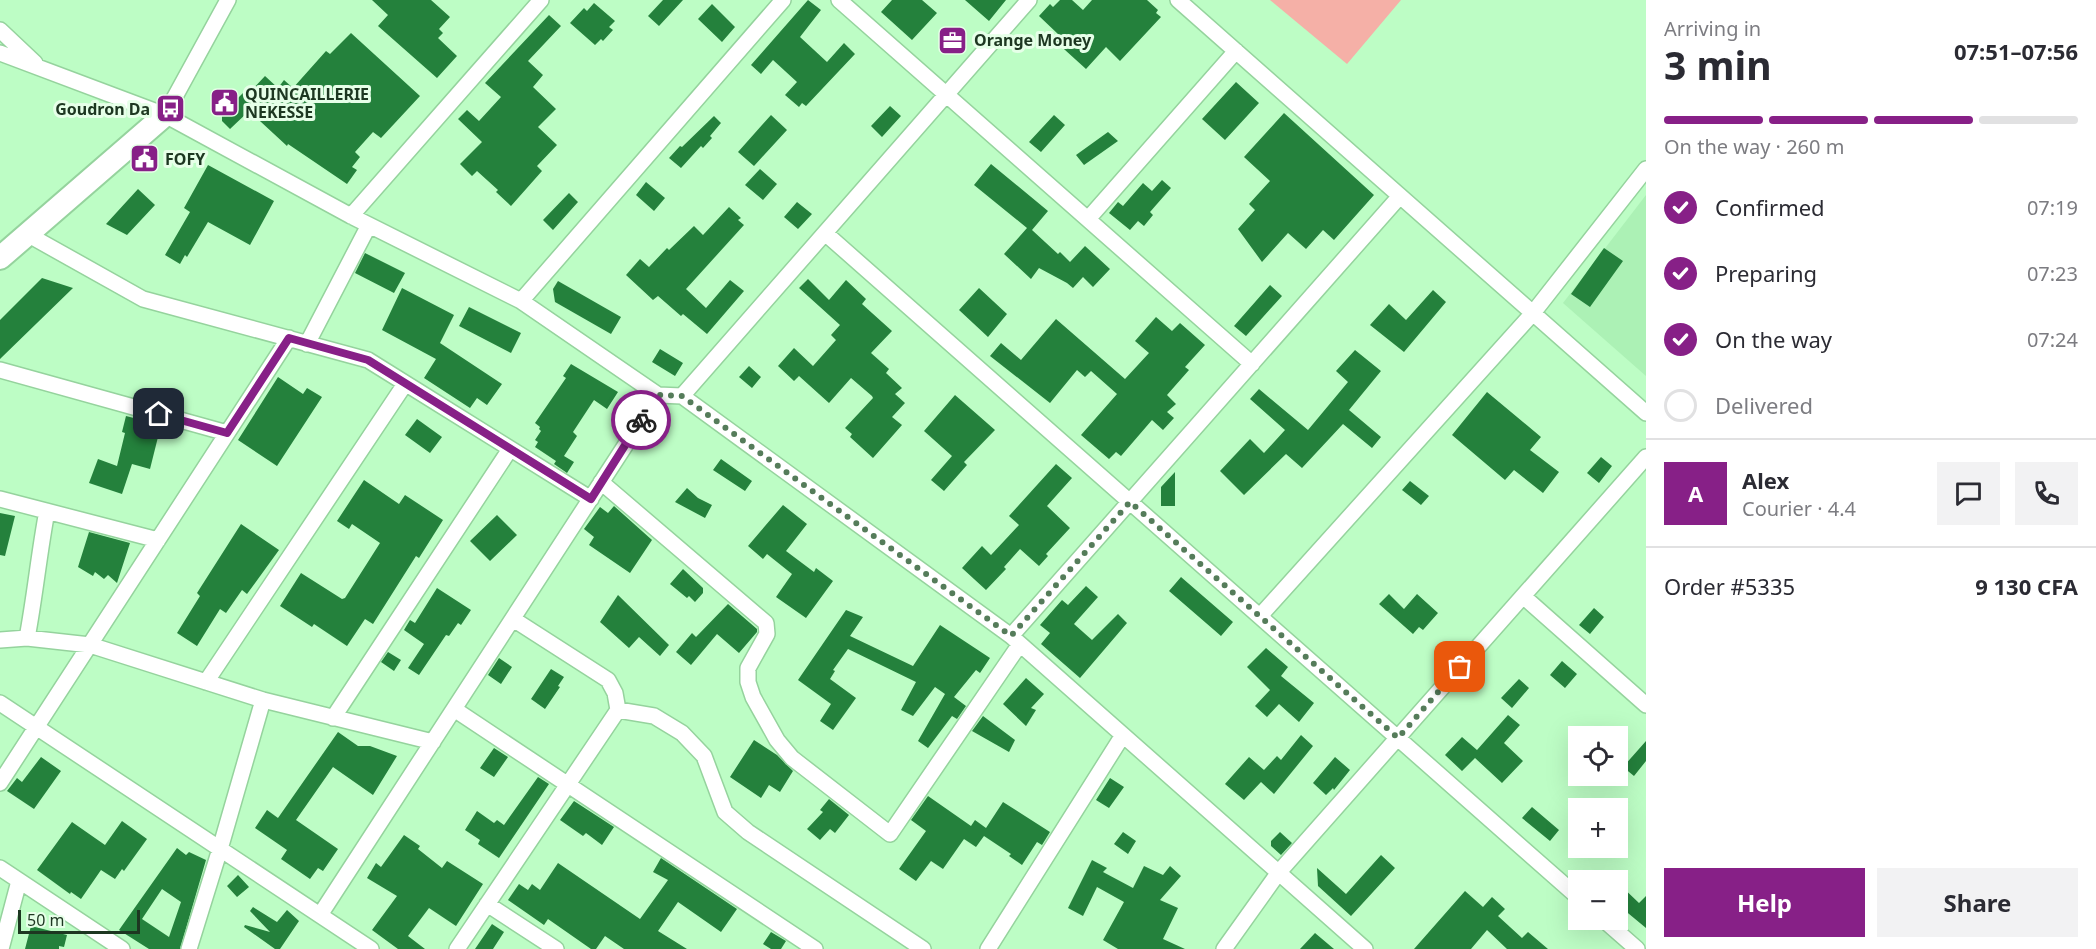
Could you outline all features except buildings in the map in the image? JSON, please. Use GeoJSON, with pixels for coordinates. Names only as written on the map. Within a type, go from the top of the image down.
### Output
{"type":"FeatureCollection","features":[{"type":"Feature","properties":{"kind":"street"},"geometry":{"type":"LineString","coordinates":[[0,258],[165,114],[228,0]]}},
{"type":"Feature","properties":{"kind":"street"},"geometry":{"type":"LineString","coordinates":[[351,216],[541,0]]}},
{"type":"Feature","properties":{"kind":"street"},"geometry":{"type":"LineString","coordinates":[[521,301],[783,0]]}},
{"type":"Feature","properties":{"kind":"street"},"geometry":{"type":"LineString","coordinates":[[839,0],[1252,364]]}},
{"type":"Feature","properties":{"kind":"street"},"geometry":{"type":"LineString","coordinates":[[682,396],[1029,0]]}},
{"type":"Feature","properties":{"kind":"street"},"geometry":{"type":"LineString","coordinates":[[1178,0],[1646,413]]}},
{"type":"Feature","properties":{"kind":"street"},"geometry":{"type":"LineString","coordinates":[[0,30],[39,68]]}},
{"type":"Feature","properties":{"kind":"street"},"geometry":{"type":"LineString","coordinates":[[1088,219],[1236,51]]}},
{"type":"Feature","properties":{"kind":"street"},"geometry":{"type":"LineString","coordinates":[[0,53],[165,114],[351,216],[521,301],[658,395],[682,396],[1015,640],[1365,949]]}},
{"type":"Feature","properties":{"kind":"street"},"geometry":{"type":"LineString","coordinates":[[1260,616],[1533,313],[1646,169]]}},
{"type":"Feature","properties":{"kind":"street"},"geometry":{"type":"LineString","coordinates":[[601,482],[766,623],[767,634],[748,668],[748,682],[753,697],[777,740],[792,758],[890,834],[1015,640],[1130,502],[1401,196]]}},
{"type":"Feature","properties":{"kind":"street"},"geometry":{"type":"LineString","coordinates":[[307,344],[369,225]]}},
{"type":"Feature","properties":{"kind":"street"},"geometry":{"type":"LineString","coordinates":[[825,233],[1568,888]]}},
{"type":"Feature","properties":{"kind":"street"},"geometry":{"type":"LineString","coordinates":[[27,234],[143,298],[368,360],[591,499]]}},
{"type":"Feature","properties":{"kind":"street"},"geometry":{"type":"LineString","coordinates":[[0,783],[289,338]]}},
{"type":"Feature","properties":{"kind":"street"},"geometry":{"type":"LineString","coordinates":[[0,370],[227,433]]}},
{"type":"Feature","properties":{"kind":"street"},"geometry":{"type":"LineString","coordinates":[[206,682],[405,384]]}},
{"type":"Feature","properties":{"kind":"street"},"geometry":{"type":"LineString","coordinates":[[320,915],[658,395]]}},
{"type":"Feature","properties":{"kind":"street"},"geometry":{"type":"LineString","coordinates":[[333,718],[510,449]]}},
{"type":"Feature","properties":{"kind":"street"},"geometry":{"type":"LineString","coordinates":[[1224,949],[1279,872],[1646,457]]}},
{"type":"Feature","properties":{"kind":"street"},"geometry":{"type":"LineString","coordinates":[[0,499],[158,540]]}},
{"type":"Feature","properties":{"kind":"street"},"geometry":{"type":"LineString","coordinates":[[27,638],[47,511]]}},
{"type":"Feature","properties":{"kind":"street"},"geometry":{"type":"LineString","coordinates":[[1523,596],[1646,705]]}},
{"type":"Feature","properties":{"kind":"street"},"geometry":{"type":"LineString","coordinates":[[457,949],[618,710],[615,693],[608,680],[513,619]]}},
{"type":"Feature","properties":{"kind":"street"},"geometry":{"type":"LineString","coordinates":[[0,640],[27,638],[90,645],[263,700],[433,742]]}},
{"type":"Feature","properties":{"kind":"street"},"geometry":{"type":"LineString","coordinates":[[189,949],[263,700]]}},
{"type":"Feature","properties":{"kind":"street"},"geometry":{"type":"LineString","coordinates":[[0,703],[371,949]]}},
{"type":"Feature","properties":{"kind":"street"},"geometry":{"type":"LineString","coordinates":[[454,709],[814,949]]}},
{"type":"Feature","properties":{"kind":"street"},"geometry":{"type":"LineString","coordinates":[[618,710],[654,716],[682,733],[704,756],[725,812],[748,832],[923,949]]}},
{"type":"Feature","properties":{"kind":"street"},"geometry":{"type":"LineString","coordinates":[[988,949],[1123,735]]}},
{"type":"Feature","properties":{"kind":"street"},"geometry":{"type":"LineString","coordinates":[[0,868],[122,949]]}},
{"type":"Feature","properties":{"kind":"street"},"geometry":{"type":"LineString","coordinates":[[1,949],[19,881]]}},
{"type":"Feature","properties":{"kind":"street"},"geometry":{"type":"LineString","coordinates":[[487,904],[556,949]]}},
{"type":"Feature","properties":{"kind":"street"},"geometry":{"type":"LineString","coordinates":[[1615,930],[1637,949]]}},
{"type":"Feature","properties":{"kind":"shaded area"},"geometry":{"type":"Polygon","coordinates":[[[1270,0],[1401,0],[1347,64],[1270,0]]]}},
{"type":"Feature","properties":{"kind":"shaded area"},"geometry":{"type":"Polygon","coordinates":[[[1646,195],[1646,376],[1563,303],[1646,195]]]}},
{"type":"Feature","properties":{"kind":"way so far"},"geometry":{"type":"LineString","coordinates":[[641,420],[658,395],[682,396],[1011,636],[1130,502],[1398,738],[1460,667]]}},
{"type":"Feature","properties":{"kind":"place","name":"Orange Money"},"geometry":{"type":"Point","coordinates":[953,40]}},
{"type":"Feature","properties":{"kind":"place","name":"QUINCAILLERIE NEKESSE"},"geometry":{"type":"Point","coordinates":[224,103]}},
{"type":"Feature","properties":{"kind":"place","name":"Goudron Da"},"geometry":{"type":"Point","coordinates":[171,109]}},
{"type":"Feature","properties":{"kind":"place","name":"FOFY"},"geometry":{"type":"Point","coordinates":[144,159]}},
{"type":"Feature","properties":{"kind":"route"},"geometry":{"type":"LineString","coordinates":[[159,414],[227,433],[289,338],[368,360],[591,499],[641,420]]}}]}
